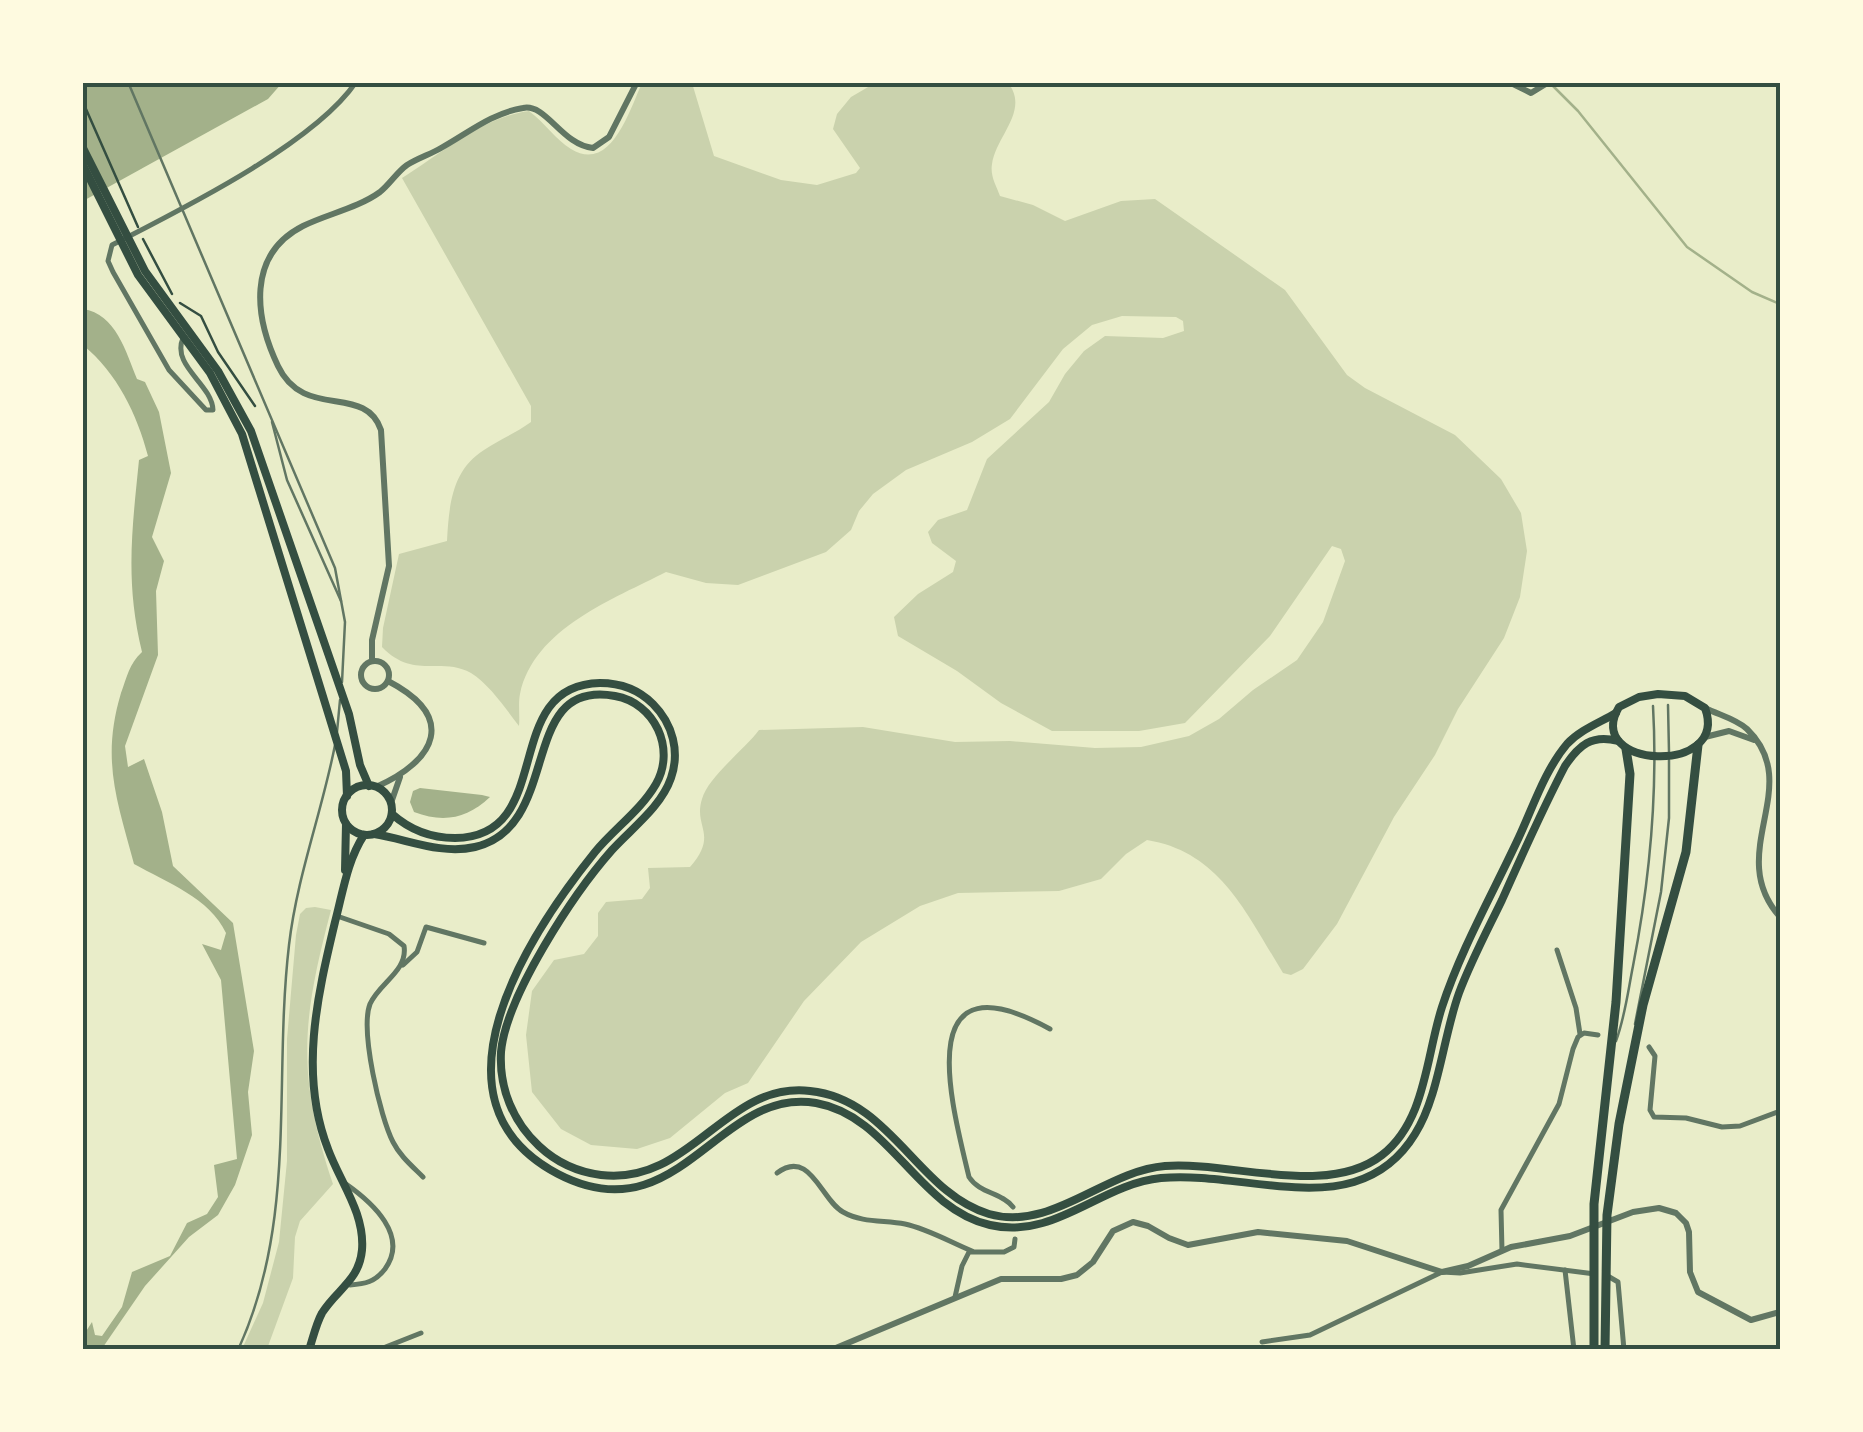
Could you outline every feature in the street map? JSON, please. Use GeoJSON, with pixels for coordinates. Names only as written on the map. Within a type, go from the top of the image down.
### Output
{"type":"FeatureCollection","features":[{"type":"Feature","properties":{"kind":"highway"},"geometry":{"type":"LineString","coordinates":[[1606,1350],[1605,1261],[1613,1161],[1630,1060],[1686,852],[1701,741]]}},
{"type":"Feature","properties":{"kind":"highway"},"geometry":{"type":"LineString","coordinates":[[1594,1350],[1592,1238],[1610,1058],[1630,774],[1622,745]]}},
{"type":"Feature","properties":{"kind":"main road"},"geometry":{"type":"LineString","coordinates":[[82,146],[131,255],[218,371],[244,418],[348,714],[358,757],[372,786],[412,829],[461,838],[484,832],[504,818],[515,804],[536,730],[552,705],[567,692],[595,683],[638,692],[654,705],[670,730],[675,756],[673,774],[660,799],[606,857],[566,913],[509,1018],[502,1050],[503,1083],[509,1104],[526,1132],[552,1156],[574,1168],[607,1176],[628,1175],[674,1160],[754,1100],[787,1091],[819,1092],[841,1098],[870,1115],[967,1204],[992,1214],[1028,1216],[1058,1208],[1109,1181],[1142,1170],[1190,1166],[1328,1176],[1362,1167],[1388,1151],[1410,1119],[1448,989],[1550,770],[1575,736],[1638,697],[1676,694],[1705,708],[1709,720],[1701,741],[1680,753],[1642,754],[1622,745],[1592,740],[1565,766],[1459,994],[1421,1124],[1392,1162],[1362,1179],[1328,1187],[1190,1177],[1147,1180],[1059,1219],[1023,1228],[980,1222],[958,1212],[862,1124],[820,1104],[788,1102],[766,1108],[676,1172],[648,1184],[622,1188],[566,1178],[541,1163],[518,1140],[502,1116],[492,1088],[493,1032],[520,968],[566,893],[600,846],[644,800],[660,774],[664,756],[660,734],[650,717],[635,704],[616,696],[596,695],[579,700],[560,713],[548,731],[525,809],[506,830],[484,844],[434,848],[369,835],[346,822]]}},
{"type":"Feature","properties":{"kind":"main road"},"geometry":{"type":"LineString","coordinates":[[82,163],[131,255],[210,374],[242,434],[344,762],[345,880],[314,1019],[312,1048],[321,1126],[362,1232],[360,1262],[350,1285],[322,1314],[309,1350]]}},
{"type":"Feature","properties":{"kind":"main road"},"geometry":{"type":"LineString","coordinates":[[1616,713],[1613,726],[1622,745]]}},
{"type":"Feature","properties":{"kind":"main road"},"geometry":{"type":"LineString","coordinates":[[347,796],[361,786],[372,786]]}},
{"type":"Feature","properties":{"kind":"main road"},"geometry":{"type":"LineString","coordinates":[[345,880],[369,835],[386,827],[392,809]]}},
{"type":"Feature","properties":{"kind":"street"},"geometry":{"type":"LineString","coordinates":[[183,338],[179,346],[182,357],[212,400],[214,410],[206,410],[169,370],[113,272],[108,260],[112,246],[260,162],[323,120],[356,82]]}},
{"type":"Feature","properties":{"kind":"street"},"geometry":{"type":"LineString","coordinates":[[388,681],[376,690],[365,685],[362,670],[372,661],[372,640],[388,566],[381,430],[374,416],[359,405],[304,395],[286,380],[261,325],[258,303],[265,268],[276,248],[300,227],[375,195],[406,166],[492,119],[525,107],[534,108],[572,142],[592,148],[609,137],[637,82]]}},
{"type":"Feature","properties":{"kind":"street"},"geometry":{"type":"LineString","coordinates":[[1510,84],[1531,93],[1549,82]]}},
{"type":"Feature","properties":{"kind":"street"},"geometry":{"type":"LineString","coordinates":[[372,661],[386,666],[388,681],[421,703],[432,722],[426,748],[400,777],[392,809]]}},
{"type":"Feature","properties":{"kind":"street"},"geometry":{"type":"LineString","coordinates":[[1705,708],[1744,727],[1766,758],[1770,780],[1757,866],[1765,896],[1780,917]]}},
{"type":"Feature","properties":{"kind":"street"},"geometry":{"type":"LineString","coordinates":[[1701,741],[1721,731],[1755,741]]}},
{"type":"Feature","properties":{"kind":"street"},"geometry":{"type":"LineString","coordinates":[[372,786],[400,777]]}},
{"type":"Feature","properties":{"kind":"street"},"geometry":{"type":"LineString","coordinates":[[337,916],[399,940],[406,952],[401,966]]}},
{"type":"Feature","properties":{"kind":"street"},"geometry":{"type":"LineString","coordinates":[[423,1177],[392,1141],[367,1039],[372,1000],[418,952],[426,927],[484,943]]}},
{"type":"Feature","properties":{"kind":"street"},"geometry":{"type":"LineString","coordinates":[[1502,1250],[1501,1210],[1559,1104],[1572,1049],[1580,1034],[1576,1008],[1557,950]]}},
{"type":"Feature","properties":{"kind":"street"},"geometry":{"type":"LineString","coordinates":[[1013,1207],[1005,1199],[976,1186],[969,1177],[950,1100],[948,1048],[963,1018],[987,1007],[1006,1009],[1050,1028]]}},
{"type":"Feature","properties":{"kind":"street"},"geometry":{"type":"LineString","coordinates":[[1580,1034],[1598,1035]]}},
{"type":"Feature","properties":{"kind":"street"},"geometry":{"type":"LineString","coordinates":[[1649,1047],[1655,1056],[1650,1110],[1654,1117],[1686,1118],[1722,1127],[1740,1126],[1780,1110]]}},
{"type":"Feature","properties":{"kind":"street"},"geometry":{"type":"LineString","coordinates":[[777,1173],[787,1167],[800,1168],[815,1177],[830,1201],[843,1212],[862,1219],[914,1226],[972,1251],[1008,1250],[1015,1239]]}},
{"type":"Feature","properties":{"kind":"street"},"geometry":{"type":"LineString","coordinates":[[344,1182],[374,1208],[394,1240],[392,1256],[384,1271],[374,1281],[350,1285]]}},
{"type":"Feature","properties":{"kind":"street"},"geometry":{"type":"LineString","coordinates":[[1262,1342],[1310,1335],[1442,1272],[1468,1266],[1526,1242],[1579,1233],[1633,1212],[1668,1210],[1681,1218],[1689,1232],[1690,1272],[1698,1292],[1751,1320],[1780,1312]]}},
{"type":"Feature","properties":{"kind":"street"},"geometry":{"type":"LineString","coordinates":[[830,1350],[1001,1279],[1051,1280],[1077,1274],[1093,1262],[1114,1231],[1126,1224],[1141,1223],[1168,1238],[1195,1245],[1258,1232],[1347,1240],[1442,1272],[1517,1264],[1616,1279],[1624,1350]]}},
{"type":"Feature","properties":{"kind":"street"},"geometry":{"type":"LineString","coordinates":[[955,1296],[963,1262],[972,1251]]}},
{"type":"Feature","properties":{"kind":"street"},"geometry":{"type":"LineString","coordinates":[[1565,1270],[1574,1350]]}},
{"type":"Feature","properties":{"kind":"street"},"geometry":{"type":"LineString","coordinates":[[378,1350],[421,1333]]}},
{"type":"Feature","properties":{"kind":"lane"},"geometry":{"type":"LineString","coordinates":[[128,82],[332,558],[344,608],[345,654],[336,741],[300,880],[290,944],[275,1229],[261,1294],[238,1350]]}},
{"type":"Feature","properties":{"kind":"lane"},"geometry":{"type":"LineString","coordinates":[[271,416],[286,475],[344,608]]}},
{"type":"Feature","properties":{"kind":"lane"},"geometry":{"type":"LineString","coordinates":[[1630,1060],[1636,1008],[1665,866],[1668,705]]}},
{"type":"Feature","properties":{"kind":"lane"},"geometry":{"type":"LineString","coordinates":[[1610,1058],[1620,1031],[1652,848],[1656,780],[1652,706]]}},
{"type":"Feature","properties":{"kind":"path"},"geometry":{"type":"LineString","coordinates":[[82,100],[143,240],[175,300],[201,316],[218,352],[255,406]]}},
{"type":"Feature","properties":{"kind":"shaded area"},"geometry":{"type":"Polygon","coordinates":[[[83,83],[282,83],[268,99],[83,201],[83,83]]]}},
{"type":"Feature","properties":{"kind":"shaded area"},"geometry":{"type":"Polygon","coordinates":[[[642,83],[692,83],[714,156],[781,180],[817,185],[856,173],[860,168],[833,129],[837,114],[851,97],[875,83],[1008,83],[1014,93],[1014,113],[992,168],[1000,196],[1033,205],[1065,221],[1121,201],[1155,199],[1285,290],[1347,375],[1455,435],[1501,479],[1521,513],[1527,551],[1520,597],[1504,638],[1394,817],[1337,924],[1303,969],[1291,975],[1283,973],[1244,909],[1213,872],[1173,847],[1147,840],[1101,879],[1059,891],[958,893],[920,906],[861,942],[804,1001],[748,1083],[725,1093],[670,1138],[637,1149],[591,1145],[561,1129],[532,1092],[526,1035],[532,991],[554,960],[584,954],[598,936],[598,913],[606,902],[642,899],[650,888],[648,868],[690,867],[703,846],[700,809],[706,790],[759,730],[863,727],[955,742],[1010,741],[1095,748],[1141,747],[1189,736],[1219,719],[1297,660],[1323,622],[1345,561],[1341,549],[1332,546],[1270,636],[1185,723],[1139,731],[1052,731],[898,636],[894,617],[918,594],[953,572],[956,561],[932,543],[928,532],[938,520],[967,510],[987,459],[1049,402],[1084,351],[1105,336],[1163,338],[1184,331],[1183,321],[1176,317],[1122,316],[1092,325],[1063,349],[1010,419],[972,442],[906,470],[873,494],[859,511],[851,530],[826,552],[738,585],[706,583],[666,572],[579,618],[541,651],[528,671],[520,694],[519,726],[491,690],[471,673],[449,666],[405,663],[394,657],[382,647],[399,554],[447,541],[451,502],[465,468],[484,450],[531,422],[531,406],[402,178],[478,129],[529,111],[571,149],[597,153],[617,135],[642,83]]]}},
{"type":"Feature","properties":{"kind":"shaded area"},"geometry":{"type":"Polygon","coordinates":[[[83,309],[112,326],[137,379],[145,382],[159,412],[171,473],[152,537],[164,561],[156,591],[158,655],[125,746],[128,767],[144,759],[162,812],[173,866],[233,923],[254,1051],[248,1092],[252,1135],[235,1185],[218,1215],[189,1237],[145,1286],[101,1350],[83,1349],[83,1336],[92,1322],[95,1335],[102,1336],[122,1307],[132,1272],[170,1256],[187,1223],[207,1214],[218,1197],[214,1165],[237,1159],[221,980],[202,944],[221,950],[226,933],[198,901],[134,864],[117,799],[112,760],[115,717],[129,671],[142,652],[133,602],[132,556],[139,460],[148,456],[124,395],[106,368],[83,345],[83,309]]]}},
{"type":"Feature","properties":{"kind":"shaded area"},"geometry":{"type":"Polygon","coordinates":[[[420,788],[490,797],[463,814],[435,817],[414,812],[410,802],[413,791],[420,788]]]}},
{"type":"Feature","properties":{"kind":"shaded area"},"geometry":{"type":"Polygon","coordinates":[[[315,907],[331,910],[309,1016],[308,1078],[333,1184],[300,1221],[295,1237],[293,1278],[267,1349],[242,1349],[263,1303],[279,1242],[287,1161],[287,1039],[296,935],[300,914],[315,907]]]}},
{"type":"Feature","properties":{"kind":"waterway"},"geometry":{"type":"LineString","coordinates":[[1550,83],[1578,111],[1687,247],[1752,292],[1780,304]]}}]}
